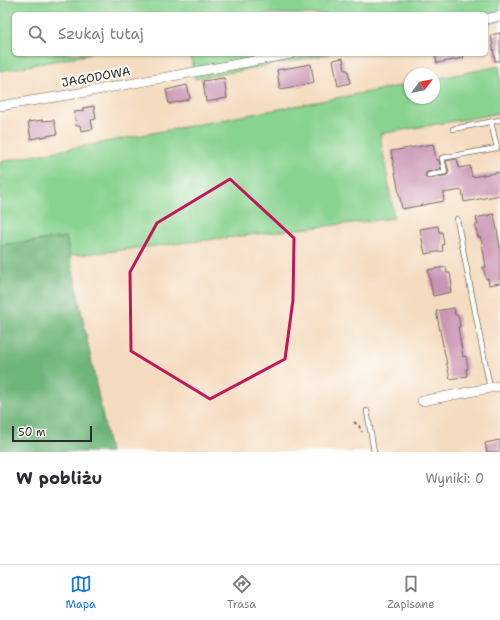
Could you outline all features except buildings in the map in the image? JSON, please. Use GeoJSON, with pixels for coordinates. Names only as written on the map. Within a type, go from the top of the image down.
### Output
{"type":"FeatureCollection","features":[{"type":"Feature","properties":{"kind":"street"},"geometry":{"type":"LineString","coordinates":[[488,19],[500,16]]}},
{"type":"Feature","properties":{"kind":"street","name":"JAGODOWA"},"geometry":{"type":"LineString","coordinates":[[0,106],[86,92],[280,56]]}},
{"type":"Feature","properties":{"kind":"street"},"geometry":{"type":"LineString","coordinates":[[422,401],[500,386]]}},
{"type":"Feature","properties":{"kind":"lane"},"geometry":{"type":"LineString","coordinates":[[453,129],[500,120]]}},
{"type":"Feature","properties":{"kind":"lane"},"geometry":{"type":"LineString","coordinates":[[429,175],[445,172],[442,158],[497,148],[491,122]]}},
{"type":"Feature","properties":{"kind":"lane"},"geometry":{"type":"LineString","coordinates":[[457,220],[490,388]]}},
{"type":"Feature","properties":{"kind":"lane"},"geometry":{"type":"LineString","coordinates":[[367,411],[374,452]]}},
{"type":"Feature","properties":{"kind":"path"},"geometry":{"type":"LineString","coordinates":[[354,422],[361,430],[363,436]]}},
{"type":"Feature","properties":{"kind":"highlighted area"},"geometry":{"type":"Polygon","coordinates":[[[230,179],[294,238],[293,300],[285,359],[210,399],[131,351],[130,272],[157,223],[230,179]]]}},
{"type":"Feature","properties":{"kind":"green space"},"geometry":{"type":"Polygon","coordinates":[[[0,0],[500,0],[500,21],[488,24],[488,12],[12,12],[12,56],[81,56],[0,71],[0,0]]]}},
{"type":"Feature","properties":{"kind":"green space"},"geometry":{"type":"Polygon","coordinates":[[[190,56],[318,56],[195,79],[190,56]]]}},
{"type":"Feature","properties":{"kind":"green space"},"geometry":{"type":"Polygon","coordinates":[[[500,66],[500,113],[380,134],[394,218],[70,256],[66,237],[0,245],[0,162],[404,85],[404,104],[440,104],[440,78],[500,66]]]}},
{"type":"Feature","properties":{"kind":"green space"},"geometry":{"type":"Polygon","coordinates":[[[66,237],[110,452],[0,452],[0,245],[66,237]]]}}]}
